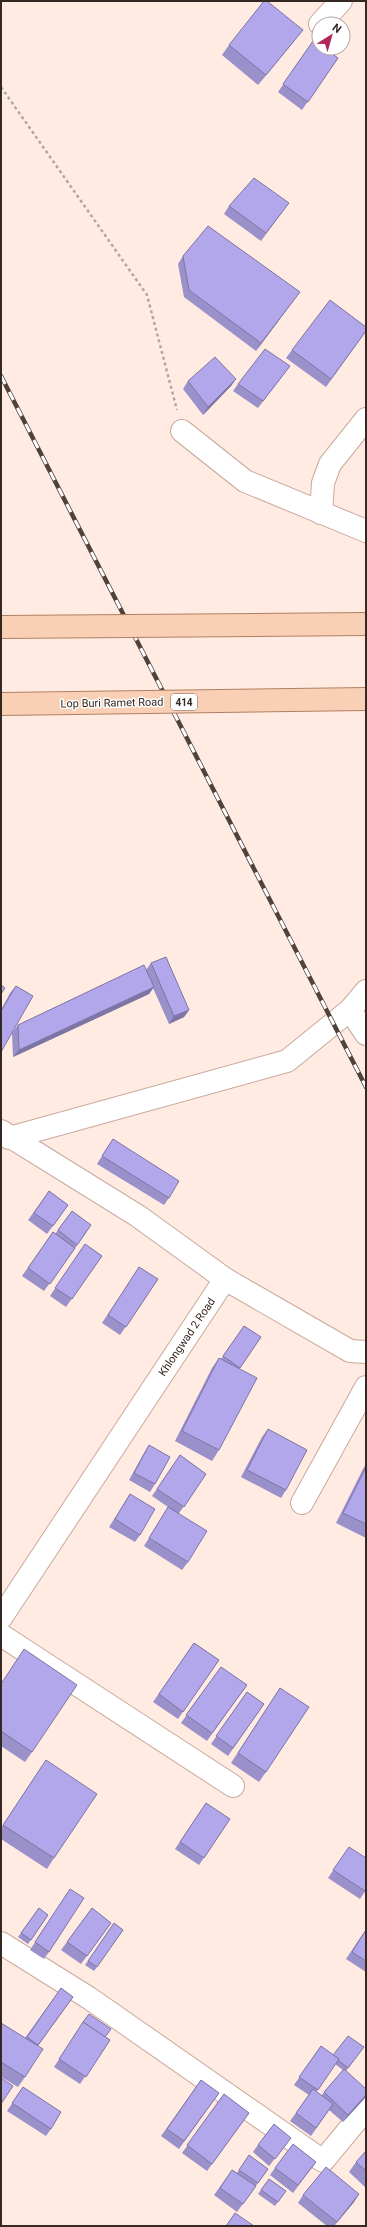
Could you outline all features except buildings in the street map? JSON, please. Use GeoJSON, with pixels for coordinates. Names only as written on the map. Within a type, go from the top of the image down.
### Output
{"type":"FeatureCollection","features":[{"type":"Feature","properties":{"kind":"main road"},"geometry":{"type":"LineString","coordinates":[[1,627],[366,624]]}},
{"type":"Feature","properties":{"kind":"main road","name":"Lop Buri Ramet Road"},"geometry":{"type":"LineString","coordinates":[[1,704],[366,699]]}},
{"type":"Feature","properties":{"kind":"street"},"geometry":{"type":"LineString","coordinates":[[327,16],[341,1]]}},
{"type":"Feature","properties":{"kind":"street"},"geometry":{"type":"LineString","coordinates":[[321,513],[323,483],[330,464],[366,419]]}},
{"type":"Feature","properties":{"kind":"street"},"geometry":{"type":"LineString","coordinates":[[182,431],[245,481],[366,531]]}},
{"type":"Feature","properties":{"kind":"street"},"geometry":{"type":"LineString","coordinates":[[5,1135],[287,1061],[350,1010],[366,991]]}},
{"type":"Feature","properties":{"kind":"street"},"geometry":{"type":"LineString","coordinates":[[350,1010],[366,1034]]}},
{"type":"Feature","properties":{"kind":"street"},"geometry":{"type":"LineString","coordinates":[[5,1135],[138,1216],[225,1279],[350,1351],[366,1352]]}},
{"type":"Feature","properties":{"kind":"street","name":"Khlongwad 2 Road"},"geometry":{"type":"LineString","coordinates":[[1,1618],[225,1279]]}},
{"type":"Feature","properties":{"kind":"street"},"geometry":{"type":"LineString","coordinates":[[302,1503],[366,1386]]}},
{"type":"Feature","properties":{"kind":"street"},"geometry":{"type":"LineString","coordinates":[[1,1636],[233,1786]]}},
{"type":"Feature","properties":{"kind":"street"},"geometry":{"type":"LineString","coordinates":[[1,1943],[89,1998],[323,2160],[366,2109]]}},
{"type":"Feature","properties":{"kind":"path"},"geometry":{"type":"LineString","coordinates":[[1,87],[147,295],[182,431]]}},
{"type":"Feature","properties":{"kind":"railway"},"geometry":{"type":"LineString","coordinates":[[1,376],[366,1087]]}}]}
